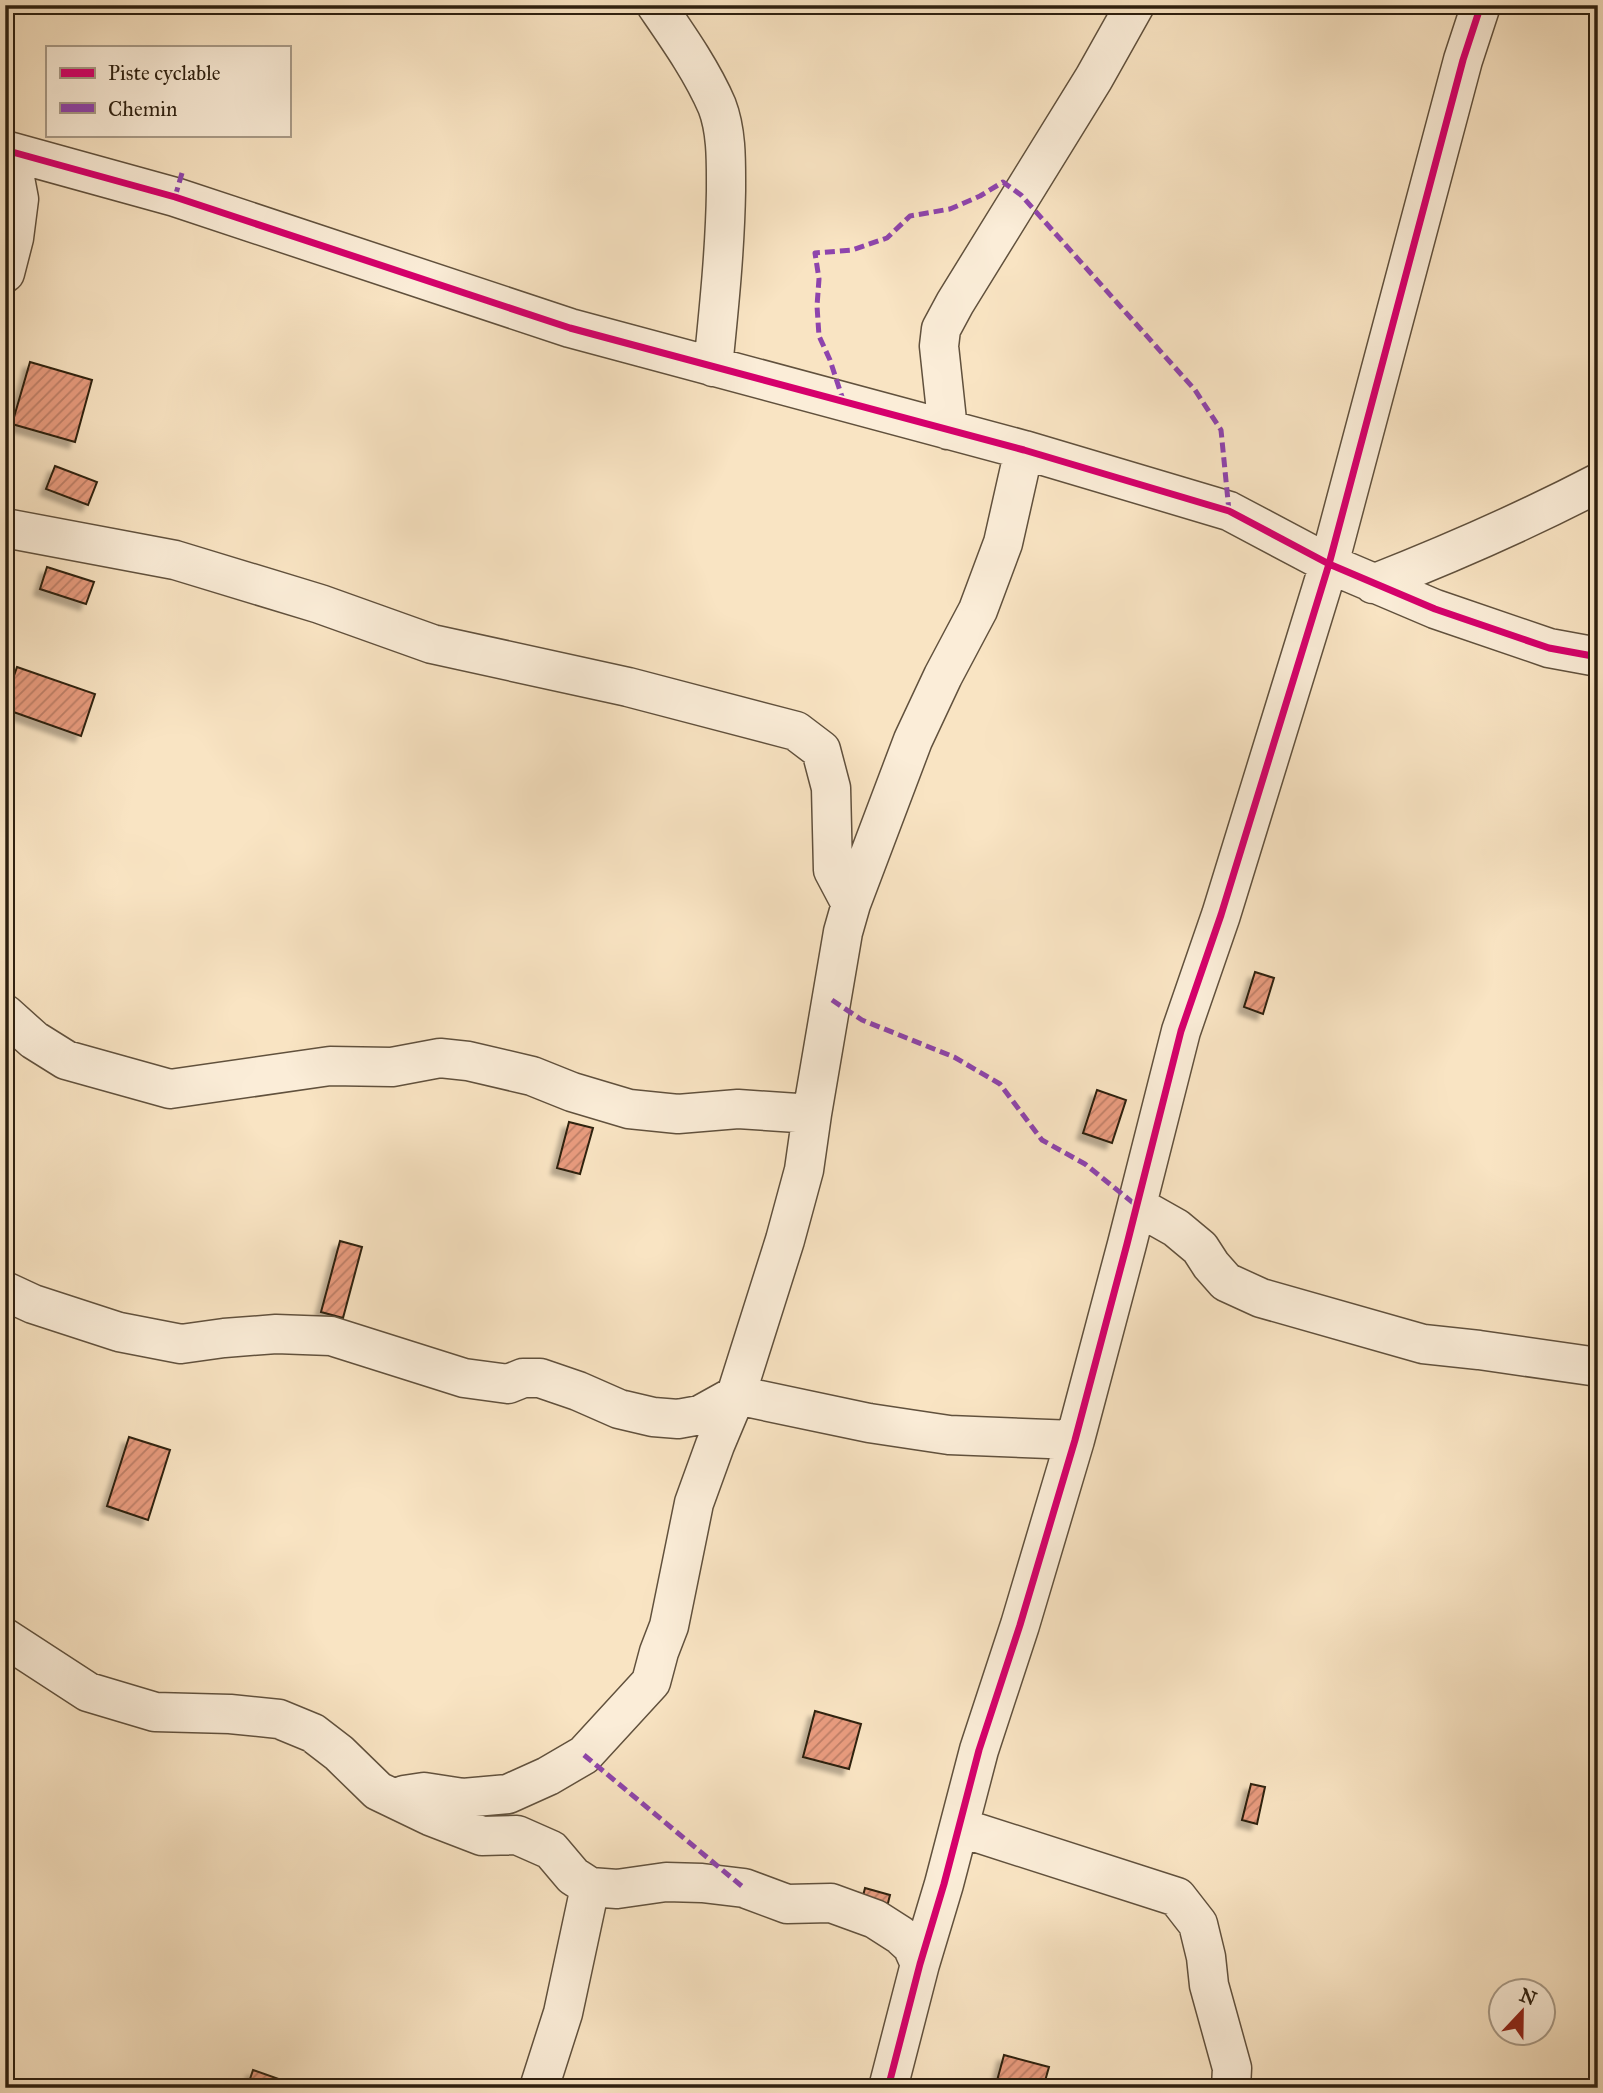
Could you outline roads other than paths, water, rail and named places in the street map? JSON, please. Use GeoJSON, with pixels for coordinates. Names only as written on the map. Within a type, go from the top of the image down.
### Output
{"type":"FeatureCollection","features":[{"type":"Feature","properties":{"kind":"street"},"geometry":{"type":"LineString","coordinates":[[656,5],[698,71],[717,107],[724,138],[726,217],[713,367]]}},
{"type":"Feature","properties":{"kind":"street"},"geometry":{"type":"LineString","coordinates":[[948,430],[939,346],[941,329],[1094,78],[1135,5]]}},
{"type":"Feature","properties":{"kind":"street"},"geometry":{"type":"LineString","coordinates":[[888,2088],[919,1964],[960,1827],[979,1750],[1020,1625],[1075,1440],[1181,1031],[1221,915],[1329,564],[1420,219],[1480,5]]}},
{"type":"Feature","properties":{"kind":"street"},"geometry":{"type":"LineString","coordinates":[[5,273],[14,238],[19,199],[8,151],[175,197],[570,328],[1024,450],[1230,511],[1329,564],[1435,608],[1549,648],[1598,657]]}},
{"type":"Feature","properties":{"kind":"street"},"geometry":{"type":"LineString","coordinates":[[388,1797],[424,1792],[463,1798],[508,1794],[548,1776],[584,1755],[651,1682],[669,1626],[694,1503],[736,1395],[804,1170],[843,932],[851,904],[913,740],[978,610],[1003,543],[1024,450]]}},
{"type":"Feature","properties":{"kind":"street"},"geometry":{"type":"LineString","coordinates":[[1373,583],[1452,553],[1535,516],[1598,483]]}},
{"type":"Feature","properties":{"kind":"street"},"geometry":{"type":"LineString","coordinates":[[5,528],[174,561],[320,604],[432,645],[628,687],[796,732],[821,750],[831,788],[833,870],[851,904]]}},
{"type":"Feature","properties":{"kind":"street"},"geometry":{"type":"LineString","coordinates":[[5,1014],[34,1040],[66,1060],[170,1089],[330,1066],[393,1067],[440,1058],[468,1061],[532,1076],[572,1092],[629,1109],[678,1114],[738,1109],[812,1114]]}},
{"type":"Feature","properties":{"kind":"street"},"geometry":{"type":"LineString","coordinates":[[1137,1206],[1176,1228],[1200,1248],[1210,1265],[1226,1282],[1261,1298],[1423,1344],[1598,1367]]}},
{"type":"Feature","properties":{"kind":"street"},"geometry":{"type":"LineString","coordinates":[[5,1291],[33,1304],[118,1332],[181,1344],[276,1334],[331,1336],[464,1378],[508,1384],[523,1378],[540,1378],[619,1409],[653,1417],[678,1419],[700,1415],[736,1395],[869,1423],[950,1435],[1075,1440]]}},
{"type":"Feature","properties":{"kind":"street"},"geometry":{"type":"LineString","coordinates":[[5,1638],[88,1692],[156,1712],[230,1714],[279,1719],[313,1733],[388,1797],[482,1836],[517,1835],[551,1850],[573,1876],[590,1887],[617,1889],[666,1882],[702,1883],[744,1888],[787,1903],[831,1903],[874,1919],[900,1935],[912,1946],[919,1964]]}},
{"type":"Feature","properties":{"kind":"street"},"geometry":{"type":"LineString","coordinates":[[960,1827],[1177,1897],[1198,1924],[1209,1985],[1232,2068],[1231,2088]]}},
{"type":"Feature","properties":{"kind":"street"},"geometry":{"type":"LineString","coordinates":[[539,2088],[563,2013],[590,1887]]}}]}
